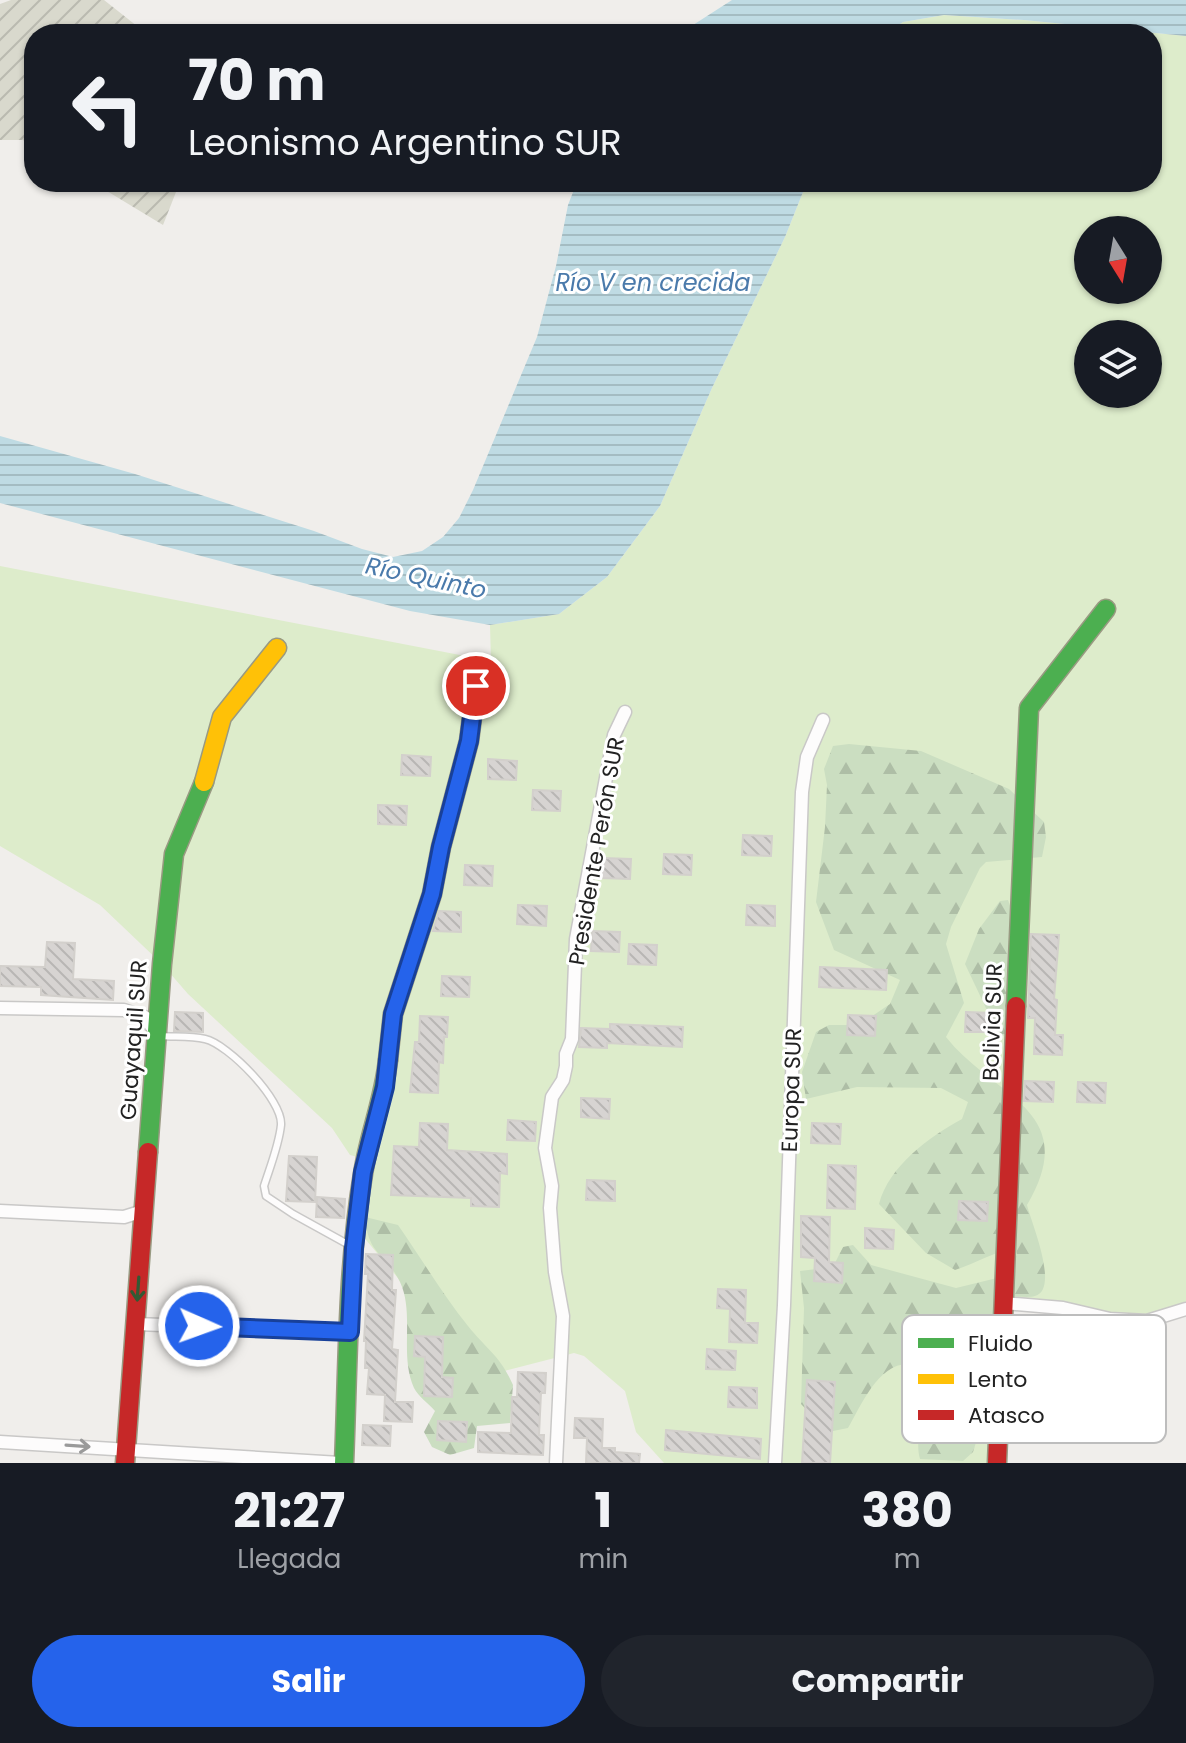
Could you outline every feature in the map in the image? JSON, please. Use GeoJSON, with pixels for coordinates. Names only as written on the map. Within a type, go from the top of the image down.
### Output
{"type":"FeatureCollection","features":[{"type":"Feature","properties":{"kind":"street","name":"Bolivia SUR"},"geometry":{"type":"LineString","coordinates":[[1003,1315],[1029,708],[1106,609]]}},
{"type":"Feature","properties":{"kind":"street","name":"Guayaquil SUR"},"geometry":{"type":"LineString","coordinates":[[126,1456],[143,1211],[174,854],[205,780],[222,717],[277,648]]}},
{"type":"Feature","properties":{"kind":"street"},"geometry":{"type":"LineString","coordinates":[[0,1442],[126,1456],[342,1463],[354,1248],[363,1172],[385,1087],[393,1014],[432,894],[469,741],[476,686]]}},
{"type":"Feature","properties":{"kind":"street","name":"Presidente Perón SUR"},"geometry":{"type":"LineString","coordinates":[[556,1463],[563,1316],[555,1272],[550,1208],[552,1186],[545,1148],[552,1097],[563,1080],[566,1054],[572,1039],[576,939],[614,735],[625,712]]}},
{"type":"Feature","properties":{"kind":"street","name":"Europa SUR"},"geometry":{"type":"LineString","coordinates":[[775,1463],[802,792],[807,757],[823,720]]}},
{"type":"Feature","properties":{"kind":"street"},"geometry":{"type":"LineString","coordinates":[[0,1008],[124,1010],[145,1017],[158,1036]]}},
{"type":"Feature","properties":{"kind":"street"},"geometry":{"type":"LineString","coordinates":[[0,1211],[124,1217],[143,1211]]}},
{"type":"Feature","properties":{"kind":"street"},"geometry":{"type":"LineString","coordinates":[[1004,1303],[1063,1308],[1093,1315]]}},
{"type":"Feature","properties":{"kind":"street"},"geometry":{"type":"LineString","coordinates":[[1166,1315],[1186,1309]]}},
{"type":"Feature","properties":{"kind":"street"},"geometry":{"type":"LineString","coordinates":[[136,1324],[350,1332]]}},
{"type":"Feature","properties":{"kind":"street","name":"Bolivia SUR"},"geometry":{"type":"LineString","coordinates":[[997,1463],[998,1443]]}},
{"type":"Feature","properties":{"kind":"lane"},"geometry":{"type":"LineString","coordinates":[[158,1036],[206,1039],[222,1046],[269,1092],[279,1110],[282,1124],[264,1186],[266,1196],[354,1248]]}},
{"type":"Feature","properties":{"kind":"shaded area"},"geometry":{"type":"Polygon","coordinates":[[[11,0],[104,0],[134,24],[24,24],[24,141],[0,140],[0,4],[11,0]]]}},
{"type":"Feature","properties":{"kind":"shaded area"},"geometry":{"type":"Polygon","coordinates":[[[109,192],[176,192],[163,225],[109,192]]]}},
{"type":"Feature","properties":{"kind":"green space"},"geometry":{"type":"Polygon","coordinates":[[[944,15],[1064,24],[900,24],[944,15]]]}},
{"type":"Feature","properties":{"kind":"green space"},"geometry":{"type":"Polygon","coordinates":[[[1162,34],[1186,36],[1186,1309],[1166,1315],[1097,1315],[1005,1304],[1004,1315],[902,1315],[902,1443],[998,1443],[997,1463],[664,1463],[636,1432],[625,1391],[584,1356],[574,1353],[492,1374],[465,1358],[356,1228],[366,1167],[376,1162],[350,1155],[332,1128],[188,994],[162,964],[100,905],[0,846],[0,566],[491,661],[490,625],[559,614],[607,577],[660,506],[712,388],[785,237],[803,192],[1162,192],[1162,34]]]}},
{"type":"Feature","properties":{"kind":"green space"},"geometry":{"type":"Polygon","coordinates":[[[849,744],[921,751],[1009,789],[1044,822],[1046,837],[1042,857],[986,862],[980,868],[951,927],[946,944],[964,1003],[946,1037],[965,1058],[1025,1108],[1038,1126],[1045,1147],[1042,1173],[1027,1205],[1042,1254],[1045,1281],[1042,1291],[1035,1296],[1009,1296],[1005,1315],[902,1315],[902,1365],[888,1370],[872,1387],[848,1428],[828,1432],[801,1404],[804,1308],[800,1271],[833,1267],[843,1247],[853,1245],[871,1265],[956,1288],[997,1278],[1017,1255],[1016,1247],[955,1270],[926,1253],[879,1204],[884,1190],[901,1165],[924,1144],[962,1119],[968,1102],[941,1088],[857,1087],[806,1099],[802,1072],[816,1032],[829,1025],[859,1025],[890,1004],[900,980],[834,950],[816,902],[825,827],[827,785],[824,769],[833,746],[849,744]]]}},
{"type":"Feature","properties":{"kind":"green space"},"geometry":{"type":"Polygon","coordinates":[[[1008,900],[1012,911],[1009,1031],[1003,1036],[995,1027],[965,964],[979,929],[1000,901],[1008,900]]]}},
{"type":"Feature","properties":{"kind":"green space"},"geometry":{"type":"Polygon","coordinates":[[[365,1217],[398,1225],[459,1314],[503,1366],[513,1385],[510,1423],[477,1426],[474,1448],[450,1455],[432,1447],[424,1432],[435,1411],[416,1391],[410,1375],[404,1294],[394,1272],[373,1247],[365,1217]]]}},
{"type":"Feature","properties":{"kind":"green space"},"geometry":{"type":"Polygon","coordinates":[[[918,1443],[976,1443],[973,1452],[963,1461],[920,1459],[918,1443]]]}},
{"type":"Feature","properties":{"kind":"water"},"geometry":{"type":"Polygon","coordinates":[[[732,0],[1186,0],[1186,36],[1162,34],[1162,24],[1064,24],[944,15],[900,24],[695,24],[732,0]]]}},
{"type":"Feature","properties":{"kind":"water","name":"Río V en crecida"},"geometry":{"type":"Polygon","coordinates":[[[573,192],[803,192],[660,506],[607,577],[559,614],[490,625],[410,611],[0,503],[0,436],[135,474],[362,549],[393,557],[422,551],[443,537],[459,518],[473,490],[537,337],[573,192]]]}},
{"type":"Feature","properties":{"kind":"building"},"geometry":{"type":"Polygon","coordinates":[[[402,755],[431,757],[430,776],[401,775],[402,755]]]}},
{"type":"Feature","properties":{"kind":"building"},"geometry":{"type":"Polygon","coordinates":[[[488,759],[517,761],[516,780],[488,779],[488,759]]]}},
{"type":"Feature","properties":{"kind":"building"},"geometry":{"type":"Polygon","coordinates":[[[533,790],[561,791],[560,811],[532,810],[533,790]]]}},
{"type":"Feature","properties":{"kind":"building"},"geometry":{"type":"Polygon","coordinates":[[[378,805],[407,806],[406,825],[378,824],[378,805]]]}},
{"type":"Feature","properties":{"kind":"building"},"geometry":{"type":"Polygon","coordinates":[[[743,835],[772,836],[771,856],[742,855],[743,835]]]}},
{"type":"Feature","properties":{"kind":"building"},"geometry":{"type":"Polygon","coordinates":[[[664,854],[692,855],[691,875],[663,874],[664,854]]]}},
{"type":"Feature","properties":{"kind":"building"},"geometry":{"type":"Polygon","coordinates":[[[602,858],[631,859],[630,879],[601,878],[602,858]]]}},
{"type":"Feature","properties":{"kind":"building"},"geometry":{"type":"Polygon","coordinates":[[[465,865],[493,866],[492,886],[464,885],[465,865]]]}},
{"type":"Feature","properties":{"kind":"building"},"geometry":{"type":"Polygon","coordinates":[[[518,905],[547,906],[546,926],[517,924],[518,905]]]}},
{"type":"Feature","properties":{"kind":"building"},"geometry":{"type":"Polygon","coordinates":[[[747,905],[775,906],[775,926],[746,925],[747,905]]]}},
{"type":"Feature","properties":{"kind":"building"},"geometry":{"type":"Polygon","coordinates":[[[439,911],[461,912],[461,932],[433,931],[439,911]]]}},
{"type":"Feature","properties":{"kind":"building"},"geometry":{"type":"Polygon","coordinates":[[[592,931],[620,932],[619,952],[591,951],[592,931]]]}},
{"type":"Feature","properties":{"kind":"building"},"geometry":{"type":"Polygon","coordinates":[[[1031,934],[1059,935],[1054,999],[1057,1000],[1055,1035],[1063,1035],[1062,1055],[1034,1054],[1035,1018],[1028,1018],[1031,934]]]}},
{"type":"Feature","properties":{"kind":"building"},"geometry":{"type":"Polygon","coordinates":[[[47,942],[75,943],[73,979],[114,981],[113,1000],[41,995],[41,987],[0,986],[0,966],[45,967],[47,942]]]}},
{"type":"Feature","properties":{"kind":"building"},"geometry":{"type":"Polygon","coordinates":[[[629,944],[657,945],[656,965],[628,964],[629,944]]]}},
{"type":"Feature","properties":{"kind":"building"},"geometry":{"type":"Polygon","coordinates":[[[820,967],[887,970],[886,990],[819,987],[820,967]]]}},
{"type":"Feature","properties":{"kind":"building"},"geometry":{"type":"Polygon","coordinates":[[[442,976],[470,977],[469,997],[441,996],[442,976]]]}},
{"type":"Feature","properties":{"kind":"building"},"geometry":{"type":"Polygon","coordinates":[[[175,1012],[203,1013],[203,1032],[174,1031],[175,1012]]]}},
{"type":"Feature","properties":{"kind":"building"},"geometry":{"type":"Polygon","coordinates":[[[966,1012],[994,1013],[993,1032],[965,1032],[966,1012]]]}},
{"type":"Feature","properties":{"kind":"building"},"geometry":{"type":"Polygon","coordinates":[[[848,1015],[876,1016],[875,1036],[847,1035],[848,1015]]]}},
{"type":"Feature","properties":{"kind":"building"},"geometry":{"type":"Polygon","coordinates":[[[420,1016],[448,1017],[443,1063],[439,1062],[438,1093],[410,1092],[415,1042],[419,1042],[420,1016]]]}},
{"type":"Feature","properties":{"kind":"building"},"geometry":{"type":"Polygon","coordinates":[[[610,1024],[683,1027],[682,1047],[607,1043],[607,1048],[579,1047],[581,1028],[610,1029],[610,1024]]]}},
{"type":"Feature","properties":{"kind":"building"},"geometry":{"type":"Polygon","coordinates":[[[1025,1081],[1054,1082],[1053,1102],[1024,1101],[1025,1081]]]}},
{"type":"Feature","properties":{"kind":"building"},"geometry":{"type":"Polygon","coordinates":[[[1078,1082],[1106,1083],[1105,1103],[1077,1102],[1078,1082]]]}},
{"type":"Feature","properties":{"kind":"building"},"geometry":{"type":"Polygon","coordinates":[[[581,1098],[610,1099],[609,1119],[581,1117],[581,1098]]]}},
{"type":"Feature","properties":{"kind":"building"},"geometry":{"type":"Polygon","coordinates":[[[508,1120],[536,1122],[535,1141],[507,1140],[508,1120]]]}},
{"type":"Feature","properties":{"kind":"building"},"geometry":{"type":"Polygon","coordinates":[[[420,1123],[448,1124],[447,1150],[507,1154],[507,1174],[500,1173],[499,1207],[471,1206],[471,1198],[391,1195],[394,1146],[419,1147],[420,1123]]]}},
{"type":"Feature","properties":{"kind":"building"},"geometry":{"type":"Polygon","coordinates":[[[812,1123],[841,1124],[840,1144],[811,1143],[812,1123]]]}},
{"type":"Feature","properties":{"kind":"building"},"geometry":{"type":"Polygon","coordinates":[[[289,1156],[317,1157],[315,1202],[286,1201],[289,1156]]]}},
{"type":"Feature","properties":{"kind":"building"},"geometry":{"type":"Polygon","coordinates":[[[828,1165],[856,1166],[855,1209],[827,1208],[828,1165]]]}},
{"type":"Feature","properties":{"kind":"building"},"geometry":{"type":"Polygon","coordinates":[[[587,1180],[615,1181],[615,1201],[586,1200],[587,1180]]]}},
{"type":"Feature","properties":{"kind":"building"},"geometry":{"type":"Polygon","coordinates":[[[317,1197],[345,1199],[344,1218],[316,1217],[317,1197]]]}},
{"type":"Feature","properties":{"kind":"building"},"geometry":{"type":"Polygon","coordinates":[[[959,1201],[988,1202],[987,1221],[958,1220],[959,1201]]]}},
{"type":"Feature","properties":{"kind":"building"},"geometry":{"type":"Polygon","coordinates":[[[801,1216],[830,1217],[829,1262],[843,1263],[842,1283],[814,1281],[815,1258],[801,1257],[801,1216]]]}},
{"type":"Feature","properties":{"kind":"building"},"geometry":{"type":"Polygon","coordinates":[[[865,1228],[894,1230],[893,1249],[865,1248],[865,1228]]]}},
{"type":"Feature","properties":{"kind":"building"},"geometry":{"type":"Polygon","coordinates":[[[366,1254],[393,1255],[392,1290],[396,1290],[392,1349],[398,1350],[395,1402],[413,1402],[412,1422],[384,1421],[385,1395],[367,1394],[369,1368],[365,1368],[364,1341],[368,1274],[365,1274],[366,1254]]]}},
{"type":"Feature","properties":{"kind":"building"},"geometry":{"type":"Polygon","coordinates":[[[718,1289],[746,1290],[745,1323],[758,1323],[757,1343],[729,1342],[730,1309],[717,1308],[718,1289]]]}},
{"type":"Feature","properties":{"kind":"building"},"geometry":{"type":"Polygon","coordinates":[[[415,1336],[443,1337],[442,1377],[453,1378],[452,1397],[424,1396],[425,1357],[414,1356],[415,1336]]]}},
{"type":"Feature","properties":{"kind":"building"},"geometry":{"type":"Polygon","coordinates":[[[707,1349],[736,1351],[735,1370],[706,1369],[707,1349]]]}},
{"type":"Feature","properties":{"kind":"building"},"geometry":{"type":"Polygon","coordinates":[[[518,1372],[546,1373],[545,1393],[541,1393],[539,1435],[544,1435],[543,1455],[478,1452],[478,1432],[511,1433],[512,1397],[517,1397],[518,1372]]]}},
{"type":"Feature","properties":{"kind":"building"},"geometry":{"type":"Polygon","coordinates":[[[807,1380],[835,1382],[830,1463],[802,1463],[807,1380]]]}},
{"type":"Feature","properties":{"kind":"building"},"geometry":{"type":"Polygon","coordinates":[[[729,1387],[757,1388],[757,1408],[728,1407],[729,1387]]]}},
{"type":"Feature","properties":{"kind":"building"},"geometry":{"type":"Polygon","coordinates":[[[575,1418],[603,1419],[602,1448],[640,1454],[639,1463],[586,1463],[587,1438],[574,1438],[575,1418]]]}},
{"type":"Feature","properties":{"kind":"building"},"geometry":{"type":"Polygon","coordinates":[[[438,1421],[467,1422],[466,1442],[437,1440],[438,1421]]]}},
{"type":"Feature","properties":{"kind":"building"},"geometry":{"type":"Polygon","coordinates":[[[363,1425],[391,1426],[390,1446],[362,1445],[363,1425]]]}},
{"type":"Feature","properties":{"kind":"building"},"geometry":{"type":"Polygon","coordinates":[[[666,1430],[761,1439],[760,1459],[665,1450],[666,1430]]]}},
{"type":"Feature","properties":{"kind":"traffic: fast"},"geometry":{"type":"LineString","coordinates":[[1016,1006],[1029,708],[1106,609]]}},
{"type":"Feature","properties":{"kind":"traffic: fast"},"geometry":{"type":"LineString","coordinates":[[148,1152],[174,854],[204,782]]}},
{"type":"Feature","properties":{"kind":"traffic: fast"},"geometry":{"type":"LineString","coordinates":[[344,1463],[354,1246],[366,1160],[388,1060]]}},
{"type":"Feature","properties":{"kind":"traffic: slow"},"geometry":{"type":"LineString","coordinates":[[204,782],[222,717],[277,648]]}},
{"type":"Feature","properties":{"kind":"traffic: slow"},"geometry":{"type":"LineString","coordinates":[[388,1060],[393,1014],[432,894],[469,741],[476,686]]}},
{"type":"Feature","properties":{"kind":"traffic: jam"},"geometry":{"type":"LineString","coordinates":[[1003,1315],[1016,1006]]}},
{"type":"Feature","properties":{"kind":"traffic: jam"},"geometry":{"type":"LineString","coordinates":[[125,1463],[148,1152]]}},
{"type":"Feature","properties":{"kind":"traffic: jam"},"geometry":{"type":"LineString","coordinates":[[997,1463],[998,1443]]}},
{"type":"Feature","properties":{"kind":"route"},"geometry":{"type":"LineString","coordinates":[[199,1326],[350,1332],[354,1248],[363,1172],[385,1087],[393,1014],[432,894],[469,741],[476,686]]}},
{"type":"Feature","properties":{"kind":"water label","name":"Río Quinto"},"geometry":{"type":"Point","coordinates":[426,578]}}]}
